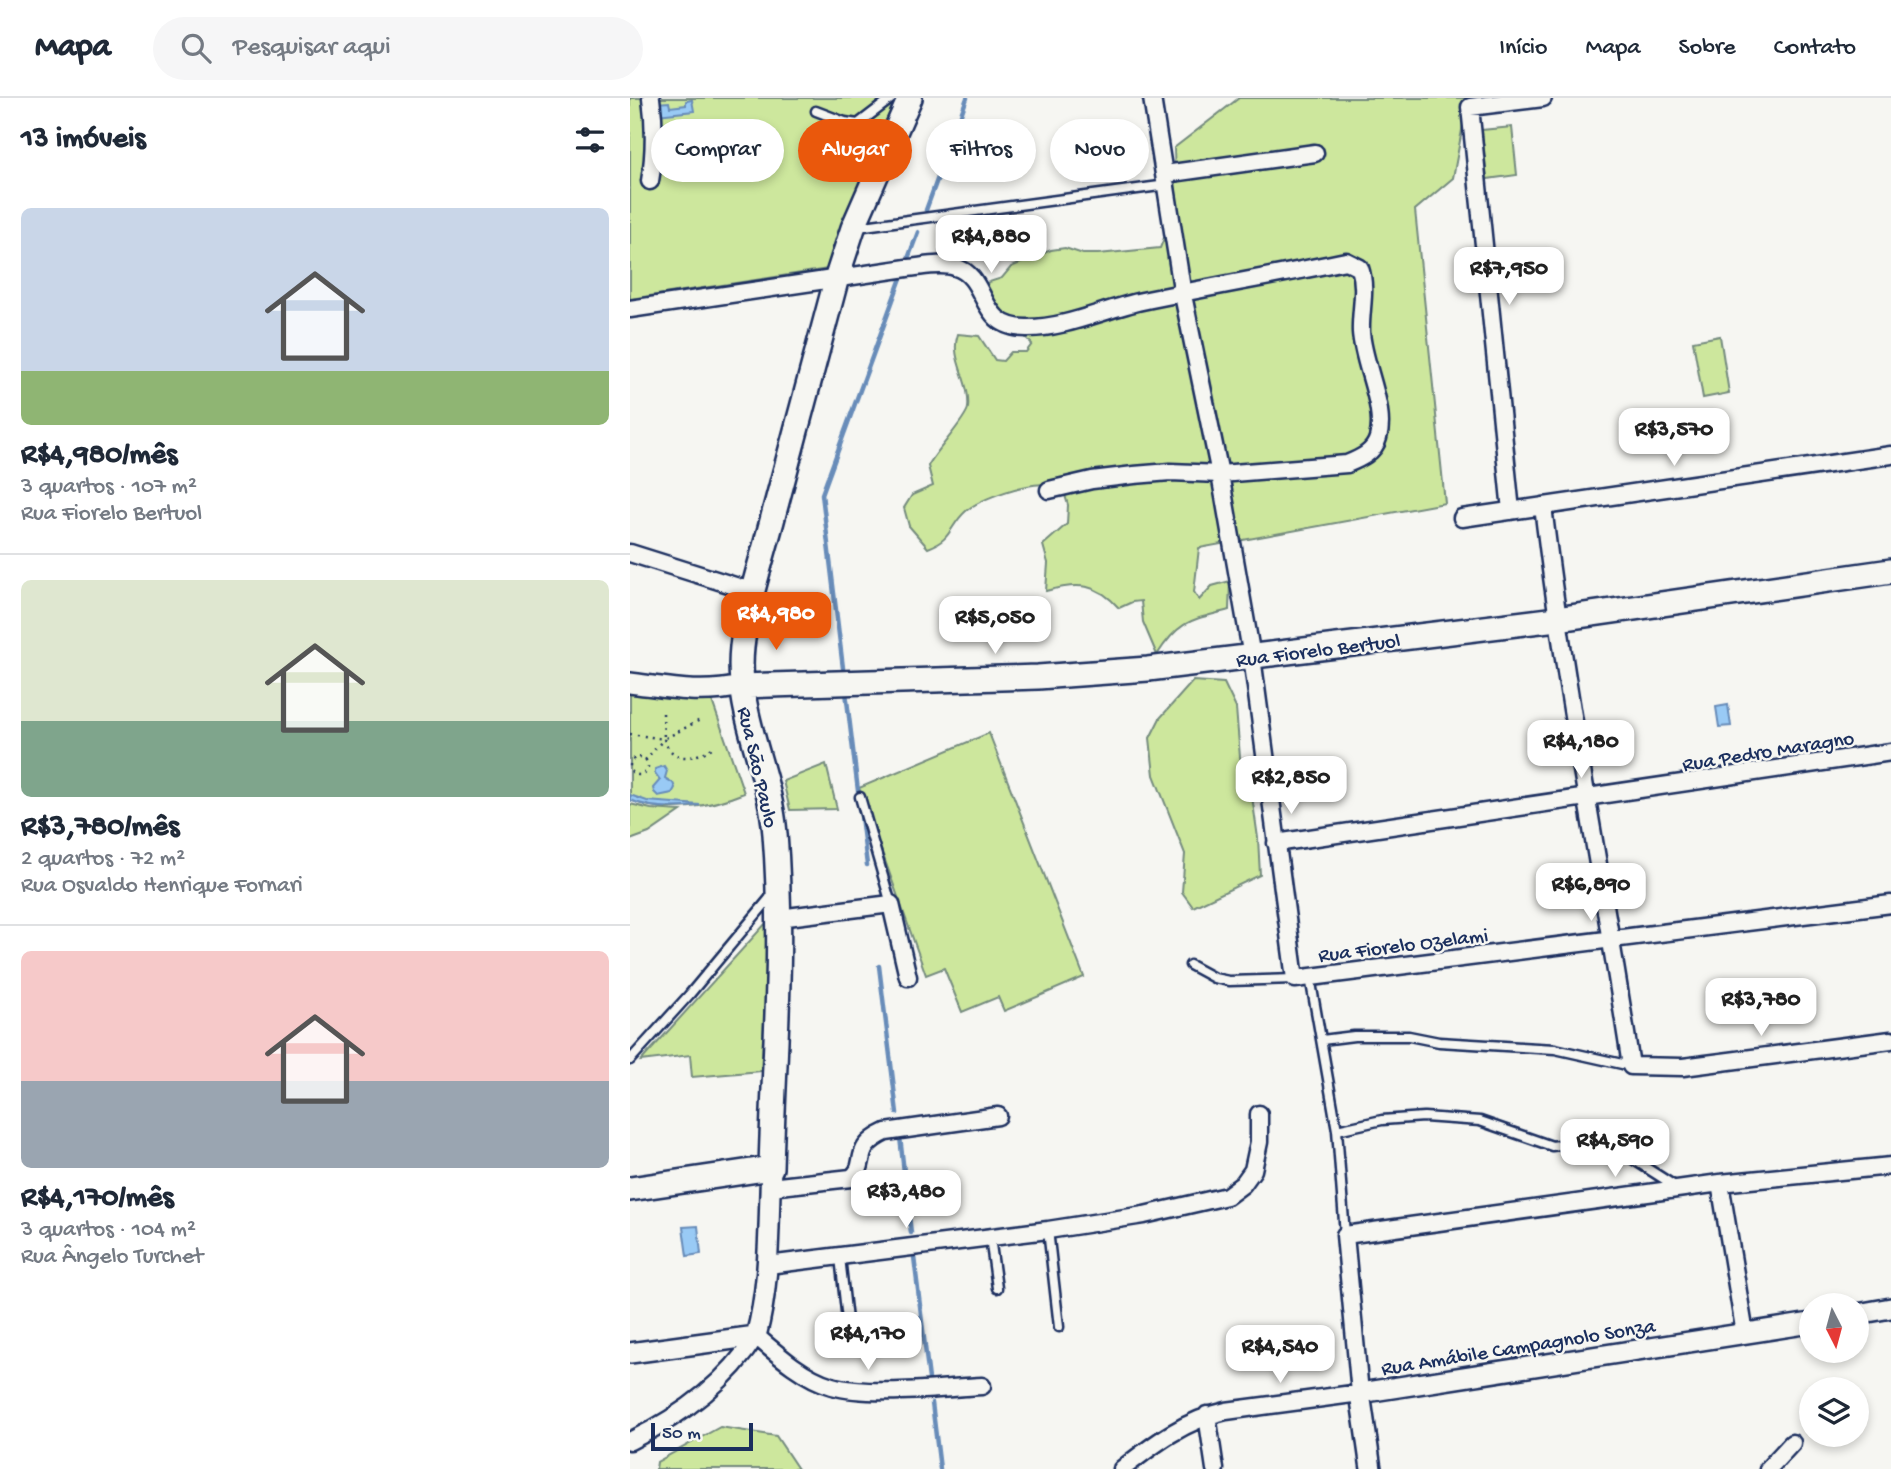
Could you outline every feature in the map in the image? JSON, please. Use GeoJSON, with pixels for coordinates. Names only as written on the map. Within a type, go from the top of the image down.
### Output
{"type":"FeatureCollection","features":[{"type":"Feature","properties":{"kind":"main road","name":"Rua São Paulo"},"geometry":{"type":"LineString","coordinates":[[770,1177],[779,918],[775,831],[770,799],[741,686],[742,647],[837,277],[853,228],[910,98]]}},
{"type":"Feature","properties":{"kind":"main road","name":"Rua Fiorelo Bertuol"},"geometry":{"type":"LineString","coordinates":[[741,686],[1038,677],[1148,669],[1557,619],[1891,571]]}},
{"type":"Feature","properties":{"kind":"main road"},"geometry":{"type":"LineString","coordinates":[[742,647],[753,662],[784,683]]}},
{"type":"Feature","properties":{"kind":"main road"},"geometry":{"type":"LineString","coordinates":[[630,1189],[770,1177]]}},
{"type":"Feature","properties":{"kind":"street"},"geometry":{"type":"LineString","coordinates":[[650,181],[655,136],[651,98]]}},
{"type":"Feature","properties":{"kind":"street"},"geometry":{"type":"LineString","coordinates":[[1152,98],[1183,295],[1220,474],[1252,657],[1276,843],[1303,978]]}},
{"type":"Feature","properties":{"kind":"street"},"geometry":{"type":"LineString","coordinates":[[1511,511],[1470,107],[1543,98]]}},
{"type":"Feature","properties":{"kind":"street"},"geometry":{"type":"LineString","coordinates":[[1166,179],[1315,153]]}},
{"type":"Feature","properties":{"kind":"street"},"geometry":{"type":"LineString","coordinates":[[630,309],[837,277],[947,265],[958,267],[969,274],[998,321],[1007,326],[1027,328],[1046,326],[1143,301],[1346,261],[1360,268],[1363,278],[1361,333],[1381,420],[1378,441],[1364,457],[1346,464],[1220,474],[1171,472],[1134,475],[1091,480],[1049,490]]}},
{"type":"Feature","properties":{"kind":"street"},"geometry":{"type":"LineString","coordinates":[[1462,518],[1891,455]]}},
{"type":"Feature","properties":{"kind":"street"},"geometry":{"type":"LineString","coordinates":[[1543,506],[1557,619],[1632,1066],[1683,1067],[1891,1040]]}},
{"type":"Feature","properties":{"kind":"street"},"geometry":{"type":"LineString","coordinates":[[630,553],[754,592]]}},
{"type":"Feature","properties":{"kind":"street"},"geometry":{"type":"LineString","coordinates":[[630,682],[696,692],[741,686]]}},
{"type":"Feature","properties":{"kind":"street","name":"Rua Pedro Maragno"},"geometry":{"type":"LineString","coordinates":[[1276,843],[1891,752]]}},
{"type":"Feature","properties":{"kind":"street"},"geometry":{"type":"LineString","coordinates":[[779,918],[891,904],[908,977]]}},
{"type":"Feature","properties":{"kind":"street","name":"Rua Fiorelo Ozelami"},"geometry":{"type":"LineString","coordinates":[[1303,978],[1891,904]]}},
{"type":"Feature","properties":{"kind":"street"},"geometry":{"type":"LineString","coordinates":[[768,1265],[1048,1230],[1144,1215],[1227,1196],[1243,1184],[1253,1170],[1259,1142],[1259,1114]]}},
{"type":"Feature","properties":{"kind":"street"},"geometry":{"type":"LineString","coordinates":[[770,1177],[851,1178],[859,1170],[863,1148],[872,1139],[886,1132],[998,1116]]}},
{"type":"Feature","properties":{"kind":"street"},"geometry":{"type":"LineString","coordinates":[[1371,1469],[1360,1393],[1345,1235],[1679,1188],[1891,1166]]}},
{"type":"Feature","properties":{"kind":"street","name":"Rua São Paulo"},"geometry":{"type":"LineString","coordinates":[[630,1441],[671,1420],[728,1372],[744,1355],[756,1336],[764,1307],[768,1265],[770,1177]]}},
{"type":"Feature","properties":{"kind":"street"},"geometry":{"type":"LineString","coordinates":[[1720,1183],[1745,1334]]}},
{"type":"Feature","properties":{"kind":"street"},"geometry":{"type":"LineString","coordinates":[[1869,1312],[1891,1308]]}},
{"type":"Feature","properties":{"kind":"street","name":"Rua Amábile Campagnolo Sonza"},"geometry":{"type":"LineString","coordinates":[[1122,1469],[1166,1436],[1207,1415],[1226,1410],[1360,1393],[1799,1324]]}},
{"type":"Feature","properties":{"kind":"street"},"geometry":{"type":"LineString","coordinates":[[630,1353],[756,1336],[810,1377],[832,1386],[868,1390],[982,1387]]}},
{"type":"Feature","properties":{"kind":"street"},"geometry":{"type":"LineString","coordinates":[[1207,1415],[1215,1469]]}},
{"type":"Feature","properties":{"kind":"street"},"geometry":{"type":"LineString","coordinates":[[1768,1469],[1792,1443]]}},
{"type":"Feature","properties":{"kind":"lane"},"geometry":{"type":"LineString","coordinates":[[816,111],[858,124],[892,98]]}},
{"type":"Feature","properties":{"kind":"lane"},"geometry":{"type":"LineString","coordinates":[[853,228],[1166,179]]}},
{"type":"Feature","properties":{"kind":"lane"},"geometry":{"type":"LineString","coordinates":[[860,797],[891,904]]}},
{"type":"Feature","properties":{"kind":"lane"},"geometry":{"type":"LineString","coordinates":[[630,1060],[689,995],[778,888]]}},
{"type":"Feature","properties":{"kind":"lane"},"geometry":{"type":"LineString","coordinates":[[1190,965],[1214,978],[1228,981],[1303,978],[1322,1040],[1337,1130],[1345,1235]]}},
{"type":"Feature","properties":{"kind":"lane"},"geometry":{"type":"LineString","coordinates":[[1322,1040],[1354,1036],[1409,1036],[1439,1042],[1555,1049],[1632,1066]]}},
{"type":"Feature","properties":{"kind":"lane"},"geometry":{"type":"LineString","coordinates":[[1337,1130],[1382,1120],[1424,1117],[1480,1121],[1552,1146],[1595,1140],[1609,1144],[1679,1188]]}},
{"type":"Feature","properties":{"kind":"lane"},"geometry":{"type":"LineString","coordinates":[[1048,1230],[1059,1327]]}},
{"type":"Feature","properties":{"kind":"lane"},"geometry":{"type":"LineString","coordinates":[[990,1237],[997,1288]]}},
{"type":"Feature","properties":{"kind":"lane"},"geometry":{"type":"LineString","coordinates":[[840,1257],[847,1320],[860,1335]]}},
{"type":"Feature","properties":{"kind":"lane"},"geometry":{"type":"LineString","coordinates":[[834,1332],[847,1320]]}},
{"type":"Feature","properties":{"kind":"path"},"geometry":{"type":"LineString","coordinates":[[663,713],[664,739],[671,752],[681,758],[694,757],[712,748]]}},
{"type":"Feature","properties":{"kind":"path"},"geometry":{"type":"LineString","coordinates":[[645,760],[664,739],[700,720]]}},
{"type":"Feature","properties":{"kind":"path"},"geometry":{"type":"LineString","coordinates":[[630,734],[664,739]]}},
{"type":"Feature","properties":{"kind":"path"},"geometry":{"type":"LineString","coordinates":[[632,760],[645,760],[648,766],[646,772],[638,775],[633,773],[630,765],[632,760]]}},
{"type":"Feature","properties":{"kind":"green space"},"geometry":{"type":"Polygon","coordinates":[[[630,98],[896,98],[887,119],[798,119],[798,182],[860,182],[828,269],[630,299],[630,98]]]}},
{"type":"Feature","properties":{"kind":"green space"},"geometry":{"type":"Polygon","coordinates":[[[1239,98],[1468,98],[1453,178],[1415,210],[1445,503],[1199,548],[1194,592],[1199,600],[1212,586],[1230,581],[1229,610],[1205,616],[1180,628],[1157,655],[1143,622],[1141,601],[1119,608],[1095,589],[1068,586],[1046,591],[1048,563],[1043,545],[1067,524],[1068,505],[1064,492],[1041,484],[994,496],[966,511],[942,541],[928,548],[909,526],[904,508],[912,495],[933,486],[928,466],[968,408],[956,352],[958,334],[979,336],[995,360],[1003,361],[1011,352],[1026,352],[1032,344],[1019,332],[982,312],[978,305],[980,285],[1002,278],[1011,267],[1051,250],[1065,248],[1083,254],[1098,254],[1160,248],[1176,209],[1174,148],[1239,98]]]}},
{"type":"Feature","properties":{"kind":"green space"},"geometry":{"type":"Polygon","coordinates":[[[1512,127],[1517,175],[1487,179],[1482,130],[1512,127]]]}},
{"type":"Feature","properties":{"kind":"green space"},"geometry":{"type":"Polygon","coordinates":[[[1720,336],[1729,393],[1703,398],[1693,341],[1720,336]]]}},
{"type":"Feature","properties":{"kind":"green space"},"geometry":{"type":"Polygon","coordinates":[[[1193,681],[1224,683],[1236,708],[1240,757],[1252,796],[1260,875],[1193,907],[1182,892],[1185,854],[1154,775],[1150,738],[1160,718],[1193,681]]]}},
{"type":"Feature","properties":{"kind":"green space"},"geometry":{"type":"Polygon","coordinates":[[[630,686],[711,698],[744,793],[717,802],[673,808],[644,805],[630,800],[630,686]]]}},
{"type":"Feature","properties":{"kind":"green space"},"geometry":{"type":"Polygon","coordinates":[[[989,733],[1084,977],[1004,1011],[998,997],[962,1012],[944,968],[926,975],[859,788],[989,733]]]}},
{"type":"Feature","properties":{"kind":"green space"},"geometry":{"type":"Polygon","coordinates":[[[826,764],[837,809],[790,810],[783,781],[826,764]]]}},
{"type":"Feature","properties":{"kind":"green space"},"geometry":{"type":"Polygon","coordinates":[[[630,804],[681,811],[649,833],[630,840],[630,804]]]}},
{"type":"Feature","properties":{"kind":"green space"},"geometry":{"type":"Polygon","coordinates":[[[766,923],[766,991],[761,1071],[692,1077],[690,1055],[641,1061],[766,923]]]}},
{"type":"Feature","properties":{"kind":"green space"},"geometry":{"type":"Polygon","coordinates":[[[720,1427],[776,1436],[798,1469],[656,1469],[657,1462],[720,1427]]]}},
{"type":"Feature","properties":{"kind":"water"},"geometry":{"type":"Polygon","coordinates":[[[692,100],[694,111],[657,115],[656,103],[669,102],[670,107],[686,105],[686,101],[692,100]]]}},
{"type":"Feature","properties":{"kind":"water"},"geometry":{"type":"Polygon","coordinates":[[[1728,705],[1731,726],[1719,727],[1716,707],[1728,705]]]}},
{"type":"Feature","properties":{"kind":"water"},"geometry":{"type":"Polygon","coordinates":[[[664,766],[667,771],[665,778],[673,783],[675,788],[672,793],[658,796],[653,788],[660,780],[655,769],[664,766]]]}},
{"type":"Feature","properties":{"kind":"water"},"geometry":{"type":"Polygon","coordinates":[[[630,795],[647,801],[700,805],[656,807],[630,800],[630,795]]]}},
{"type":"Feature","properties":{"kind":"water"},"geometry":{"type":"Polygon","coordinates":[[[698,1226],[701,1254],[687,1256],[683,1227],[698,1226]]]}},
{"type":"Feature","properties":{"kind":"waterway"},"geometry":{"type":"LineString","coordinates":[[926,210],[967,98]]}},
{"type":"Feature","properties":{"kind":"waterway"},"geometry":{"type":"LineString","coordinates":[[909,256],[918,232]]}},
{"type":"Feature","properties":{"kind":"waterway"},"geometry":{"type":"LineString","coordinates":[[843,668],[822,494],[901,278]]}},
{"type":"Feature","properties":{"kind":"waterway"},"geometry":{"type":"LineString","coordinates":[[846,692],[859,799]]}},
{"type":"Feature","properties":{"kind":"waterway"},"geometry":{"type":"LineString","coordinates":[[860,808],[867,865]]}},
{"type":"Feature","properties":{"kind":"waterway"},"geometry":{"type":"LineString","coordinates":[[879,966],[897,1113]]}},
{"type":"Feature","properties":{"kind":"waterway"},"geometry":{"type":"LineString","coordinates":[[900,1137],[911,1233]]}},
{"type":"Feature","properties":{"kind":"waterway"},"geometry":{"type":"LineString","coordinates":[[914,1257],[929,1379]]}},
{"type":"Feature","properties":{"kind":"waterway"},"geometry":{"type":"LineString","coordinates":[[932,1403],[940,1469]]}}]}
